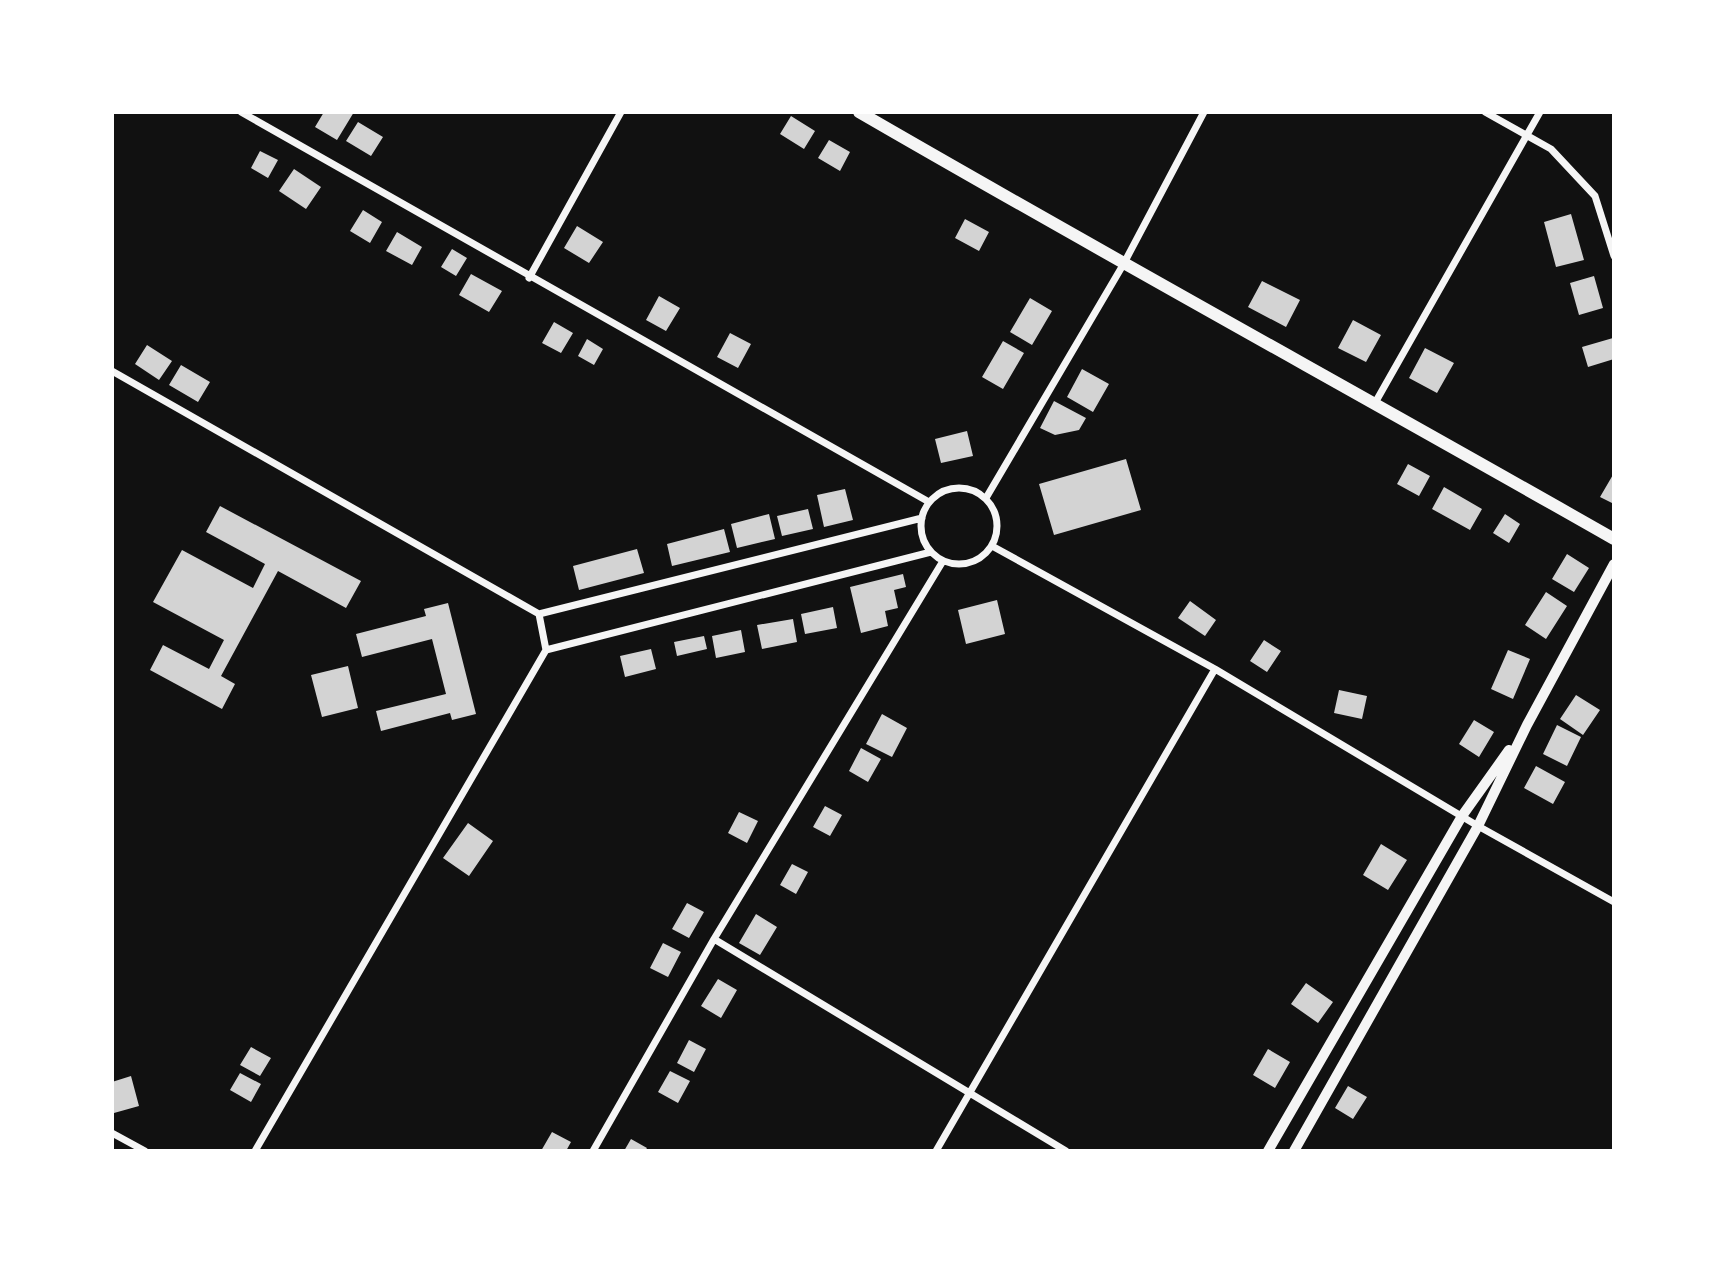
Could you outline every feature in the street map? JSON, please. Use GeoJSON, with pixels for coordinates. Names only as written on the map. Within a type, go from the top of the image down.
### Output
{"type":"FeatureCollection","features":[{"type":"Feature","properties":{"kind":"main road"},"geometry":{"type":"LineString","coordinates":[[859,112],[1123,265],[1375,402],[1614,539]]}},
{"type":"Feature","properties":{"kind":"street"},"geometry":{"type":"LineString","coordinates":[[241,112],[529,278],[929,502]]}},
{"type":"Feature","properties":{"kind":"street"},"geometry":{"type":"LineString","coordinates":[[529,278],[621,112]]}},
{"type":"Feature","properties":{"kind":"street"},"geometry":{"type":"LineString","coordinates":[[986,498],[1123,265],[1204,112]]}},
{"type":"Feature","properties":{"kind":"street"},"geometry":{"type":"LineString","coordinates":[[1485,112],[1551,149],[1595,196],[1614,256]]}},
{"type":"Feature","properties":{"kind":"street"},"geometry":{"type":"LineString","coordinates":[[1375,402],[1539,112]]}},
{"type":"Feature","properties":{"kind":"street"},"geometry":{"type":"LineString","coordinates":[[112,371],[539,614],[922,518]]}},
{"type":"Feature","properties":{"kind":"street"},"geometry":{"type":"LineString","coordinates":[[950,488],[976,491],[986,498],[998,521],[992,546],[985,555],[965,564],[943,561],[931,552],[921,530],[922,518],[929,502],[950,488]]}},
{"type":"Feature","properties":{"kind":"street"},"geometry":{"type":"LineString","coordinates":[[992,546],[1215,669],[1478,826],[1614,902]]}},
{"type":"Feature","properties":{"kind":"street"},"geometry":{"type":"LineString","coordinates":[[546,650],[931,552]]}},
{"type":"Feature","properties":{"kind":"street"},"geometry":{"type":"LineString","coordinates":[[593,1151],[714,939],[943,561]]}},
{"type":"Feature","properties":{"kind":"street"},"geometry":{"type":"LineString","coordinates":[[1294,1151],[1478,826],[1527,725],[1614,564]]}},
{"type":"Feature","properties":{"kind":"street"},"geometry":{"type":"LineString","coordinates":[[255,1151],[546,650],[539,614]]}},
{"type":"Feature","properties":{"kind":"street"},"geometry":{"type":"LineString","coordinates":[[936,1151],[1215,669]]}},
{"type":"Feature","properties":{"kind":"street"},"geometry":{"type":"LineString","coordinates":[[1268,1151],[1462,816],[1527,725]]}},
{"type":"Feature","properties":{"kind":"street"},"geometry":{"type":"LineString","coordinates":[[714,939],[1066,1151]]}},
{"type":"Feature","properties":{"kind":"street"},"geometry":{"type":"LineString","coordinates":[[112,1133],[145,1151]]}},
{"type":"Feature","properties":{"kind":"building"},"geometry":{"type":"Polygon","coordinates":[[[324,112],[354,112],[337,140],[315,127],[324,112]]]}},
{"type":"Feature","properties":{"kind":"building"},"geometry":{"type":"Polygon","coordinates":[[[791,116],[815,131],[804,149],[780,134],[791,116]]]}},
{"type":"Feature","properties":{"kind":"building"},"geometry":{"type":"Polygon","coordinates":[[[358,122],[383,137],[371,156],[346,141],[358,122]]]}},
{"type":"Feature","properties":{"kind":"building"},"geometry":{"type":"Polygon","coordinates":[[[829,140],[850,152],[840,171],[818,158],[829,140]]]}},
{"type":"Feature","properties":{"kind":"building"},"geometry":{"type":"Polygon","coordinates":[[[260,151],[278,160],[268,178],[251,168],[260,151]]]}},
{"type":"Feature","properties":{"kind":"building"},"geometry":{"type":"Polygon","coordinates":[[[294,169],[321,187],[306,209],[279,191],[294,169]]]}},
{"type":"Feature","properties":{"kind":"building"},"geometry":{"type":"Polygon","coordinates":[[[363,210],[382,222],[370,243],[350,231],[363,210]]]}},
{"type":"Feature","properties":{"kind":"building"},"geometry":{"type":"Polygon","coordinates":[[[1571,214],[1584,260],[1556,267],[1544,222],[1571,214]]]}},
{"type":"Feature","properties":{"kind":"building"},"geometry":{"type":"Polygon","coordinates":[[[965,219],[989,232],[979,251],[955,238],[965,219]]]}},
{"type":"Feature","properties":{"kind":"building"},"geometry":{"type":"Polygon","coordinates":[[[577,226],[603,242],[589,263],[564,248],[577,226]]]}},
{"type":"Feature","properties":{"kind":"building"},"geometry":{"type":"Polygon","coordinates":[[[397,232],[422,247],[412,265],[386,251],[397,232]]]}},
{"type":"Feature","properties":{"kind":"building"},"geometry":{"type":"Polygon","coordinates":[[[452,249],[467,258],[456,276],[441,267],[452,249]]]}},
{"type":"Feature","properties":{"kind":"building"},"geometry":{"type":"Polygon","coordinates":[[[471,274],[502,291],[489,312],[459,295],[471,274]]]}},
{"type":"Feature","properties":{"kind":"building"},"geometry":{"type":"Polygon","coordinates":[[[1594,276],[1603,308],[1579,315],[1570,283],[1594,276]]]}},
{"type":"Feature","properties":{"kind":"building"},"geometry":{"type":"Polygon","coordinates":[[[1262,281],[1300,300],[1286,327],[1248,307],[1262,281]]]}},
{"type":"Feature","properties":{"kind":"building"},"geometry":{"type":"Polygon","coordinates":[[[659,296],[680,308],[666,331],[646,320],[659,296]]]}},
{"type":"Feature","properties":{"kind":"building"},"geometry":{"type":"Polygon","coordinates":[[[1030,298],[1052,311],[1032,345],[1010,332],[1030,298]]]}},
{"type":"Feature","properties":{"kind":"building"},"geometry":{"type":"Polygon","coordinates":[[[1353,320],[1381,335],[1366,362],[1338,348],[1353,320]]]}},
{"type":"Feature","properties":{"kind":"building"},"geometry":{"type":"Polygon","coordinates":[[[554,322],[573,333],[561,353],[542,343],[554,322]]]}},
{"type":"Feature","properties":{"kind":"building"},"geometry":{"type":"Polygon","coordinates":[[[730,333],[751,344],[738,368],[717,357],[730,333]]]}},
{"type":"Feature","properties":{"kind":"building"},"geometry":{"type":"Polygon","coordinates":[[[1613,338],[1614,359],[1588,367],[1582,347],[1613,338]]]}},
{"type":"Feature","properties":{"kind":"building"},"geometry":{"type":"Polygon","coordinates":[[[587,339],[603,349],[594,365],[578,356],[587,339]]]}},
{"type":"Feature","properties":{"kind":"building"},"geometry":{"type":"Polygon","coordinates":[[[1003,341],[1024,353],[1003,389],[982,377],[1003,341]]]}},
{"type":"Feature","properties":{"kind":"building"},"geometry":{"type":"Polygon","coordinates":[[[147,345],[172,361],[159,380],[135,364],[147,345]]]}},
{"type":"Feature","properties":{"kind":"building"},"geometry":{"type":"Polygon","coordinates":[[[1425,348],[1454,363],[1437,393],[1409,378],[1425,348]]]}},
{"type":"Feature","properties":{"kind":"building"},"geometry":{"type":"Polygon","coordinates":[[[181,365],[210,382],[198,402],[169,385],[181,365]]]}},
{"type":"Feature","properties":{"kind":"building"},"geometry":{"type":"Polygon","coordinates":[[[1082,369],[1109,384],[1093,412],[1067,397],[1082,369]]]}},
{"type":"Feature","properties":{"kind":"building"},"geometry":{"type":"Polygon","coordinates":[[[1054,401],[1086,418],[1079,430],[1055,435],[1040,428],[1054,401]]]}},
{"type":"Feature","properties":{"kind":"building"},"geometry":{"type":"Polygon","coordinates":[[[967,431],[973,456],[941,463],[935,439],[967,431]]]}},
{"type":"Feature","properties":{"kind":"building"},"geometry":{"type":"Polygon","coordinates":[[[1126,459],[1141,510],[1054,535],[1039,484],[1126,459]]]}},
{"type":"Feature","properties":{"kind":"building"},"geometry":{"type":"Polygon","coordinates":[[[1408,464],[1430,476],[1419,496],[1397,484],[1408,464]]]}},
{"type":"Feature","properties":{"kind":"building"},"geometry":{"type":"Polygon","coordinates":[[[1614,473],[1614,504],[1600,497],[1614,473]]]}},
{"type":"Feature","properties":{"kind":"building"},"geometry":{"type":"Polygon","coordinates":[[[1444,487],[1482,509],[1470,530],[1432,509],[1444,487]]]}},
{"type":"Feature","properties":{"kind":"building"},"geometry":{"type":"Polygon","coordinates":[[[845,489],[853,520],[824,527],[817,495],[845,489]]]}},
{"type":"Feature","properties":{"kind":"building"},"geometry":{"type":"Polygon","coordinates":[[[220,506],[361,581],[346,608],[278,571],[221,676],[235,684],[222,709],[150,670],[163,645],[209,669],[224,640],[153,602],[182,550],[253,588],[265,564],[206,532],[220,506]]]}},
{"type":"Feature","properties":{"kind":"building"},"geometry":{"type":"Polygon","coordinates":[[[808,509],[813,529],[782,536],[777,516],[808,509]]]}},
{"type":"Feature","properties":{"kind":"building"},"geometry":{"type":"Polygon","coordinates":[[[769,514],[775,539],[737,548],[731,524],[769,514]]]}},
{"type":"Feature","properties":{"kind":"building"},"geometry":{"type":"Polygon","coordinates":[[[1505,514],[1520,524],[1509,543],[1493,533],[1505,514]]]}},
{"type":"Feature","properties":{"kind":"building"},"geometry":{"type":"Polygon","coordinates":[[[724,529],[730,552],[672,566],[667,544],[724,529]]]}},
{"type":"Feature","properties":{"kind":"building"},"geometry":{"type":"Polygon","coordinates":[[[637,549],[644,573],[579,590],[573,566],[637,549]]]}},
{"type":"Feature","properties":{"kind":"building"},"geometry":{"type":"Polygon","coordinates":[[[1567,554],[1589,568],[1574,592],[1552,579],[1567,554]]]}},
{"type":"Feature","properties":{"kind":"building"},"geometry":{"type":"Polygon","coordinates":[[[903,574],[906,587],[894,590],[898,608],[885,611],[888,626],[861,633],[850,587],[903,574]]]}},
{"type":"Feature","properties":{"kind":"building"},"geometry":{"type":"Polygon","coordinates":[[[1546,592],[1567,606],[1546,639],[1525,625],[1546,592]]]}},
{"type":"Feature","properties":{"kind":"building"},"geometry":{"type":"Polygon","coordinates":[[[997,600],[1005,634],[966,644],[958,610],[997,600]]]}},
{"type":"Feature","properties":{"kind":"building"},"geometry":{"type":"Polygon","coordinates":[[[1190,601],[1216,620],[1205,636],[1178,618],[1190,601]]]}},
{"type":"Feature","properties":{"kind":"building"},"geometry":{"type":"Polygon","coordinates":[[[448,603],[476,714],[452,720],[450,713],[381,731],[376,711],[446,694],[432,639],[362,657],[356,634],[426,616],[424,609],[448,603]]]}},
{"type":"Feature","properties":{"kind":"building"},"geometry":{"type":"Polygon","coordinates":[[[833,607],[837,628],[805,634],[801,614],[833,607]]]}},
{"type":"Feature","properties":{"kind":"building"},"geometry":{"type":"Polygon","coordinates":[[[793,619],[797,642],[762,649],[757,625],[793,619]]]}},
{"type":"Feature","properties":{"kind":"building"},"geometry":{"type":"Polygon","coordinates":[[[741,630],[745,652],[716,658],[712,636],[741,630]]]}},
{"type":"Feature","properties":{"kind":"building"},"geometry":{"type":"Polygon","coordinates":[[[704,636],[707,649],[677,656],[674,642],[704,636]]]}},
{"type":"Feature","properties":{"kind":"building"},"geometry":{"type":"Polygon","coordinates":[[[1264,640],[1281,651],[1267,672],[1250,661],[1264,640]]]}},
{"type":"Feature","properties":{"kind":"building"},"geometry":{"type":"Polygon","coordinates":[[[651,649],[656,669],[625,677],[620,656],[651,649]]]}},
{"type":"Feature","properties":{"kind":"building"},"geometry":{"type":"Polygon","coordinates":[[[1508,650],[1530,659],[1513,699],[1491,689],[1508,650]]]}},
{"type":"Feature","properties":{"kind":"building"},"geometry":{"type":"Polygon","coordinates":[[[348,666],[358,708],[322,717],[311,675],[348,666]]]}},
{"type":"Feature","properties":{"kind":"building"},"geometry":{"type":"Polygon","coordinates":[[[1339,690],[1367,696],[1362,719],[1334,713],[1339,690]]]}},
{"type":"Feature","properties":{"kind":"building"},"geometry":{"type":"Polygon","coordinates":[[[1576,695],[1600,710],[1583,735],[1560,719],[1576,695]]]}},
{"type":"Feature","properties":{"kind":"building"},"geometry":{"type":"Polygon","coordinates":[[[882,714],[907,728],[892,757],[866,744],[882,714]]]}},
{"type":"Feature","properties":{"kind":"building"},"geometry":{"type":"Polygon","coordinates":[[[1474,720],[1494,732],[1479,757],[1459,744],[1474,720]]]}},
{"type":"Feature","properties":{"kind":"building"},"geometry":{"type":"Polygon","coordinates":[[[1557,725],[1581,737],[1567,766],[1543,754],[1557,725]]]}},
{"type":"Feature","properties":{"kind":"building"},"geometry":{"type":"Polygon","coordinates":[[[861,748],[881,759],[868,782],[849,771],[861,748]]]}},
{"type":"Feature","properties":{"kind":"building"},"geometry":{"type":"Polygon","coordinates":[[[1536,766],[1565,782],[1553,804],[1524,788],[1536,766]]]}},
{"type":"Feature","properties":{"kind":"building"},"geometry":{"type":"Polygon","coordinates":[[[825,806],[842,815],[830,836],[813,827],[825,806]]]}},
{"type":"Feature","properties":{"kind":"building"},"geometry":{"type":"Polygon","coordinates":[[[739,812],[758,821],[747,843],[728,833],[739,812]]]}},
{"type":"Feature","properties":{"kind":"building"},"geometry":{"type":"Polygon","coordinates":[[[468,823],[493,841],[469,876],[443,858],[468,823]]]}},
{"type":"Feature","properties":{"kind":"building"},"geometry":{"type":"Polygon","coordinates":[[[1381,844],[1407,860],[1388,890],[1363,875],[1381,844]]]}},
{"type":"Feature","properties":{"kind":"building"},"geometry":{"type":"Polygon","coordinates":[[[792,864],[808,872],[796,894],[780,885],[792,864]]]}},
{"type":"Feature","properties":{"kind":"building"},"geometry":{"type":"Polygon","coordinates":[[[687,903],[704,912],[689,938],[672,929],[687,903]]]}},
{"type":"Feature","properties":{"kind":"building"},"geometry":{"type":"Polygon","coordinates":[[[756,914],[777,927],[760,955],[739,943],[756,914]]]}},
{"type":"Feature","properties":{"kind":"building"},"geometry":{"type":"Polygon","coordinates":[[[663,943],[681,952],[668,977],[650,968],[663,943]]]}},
{"type":"Feature","properties":{"kind":"building"},"geometry":{"type":"Polygon","coordinates":[[[718,979],[737,990],[721,1018],[701,1006],[718,979]]]}},
{"type":"Feature","properties":{"kind":"building"},"geometry":{"type":"Polygon","coordinates":[[[1306,983],[1333,1002],[1318,1023],[1291,1004],[1306,983]]]}},
{"type":"Feature","properties":{"kind":"building"},"geometry":{"type":"Polygon","coordinates":[[[689,1040],[706,1049],[694,1072],[677,1063],[689,1040]]]}},
{"type":"Feature","properties":{"kind":"building"},"geometry":{"type":"Polygon","coordinates":[[[251,1047],[271,1058],[260,1076],[240,1065],[251,1047]]]}},
{"type":"Feature","properties":{"kind":"building"},"geometry":{"type":"Polygon","coordinates":[[[1268,1049],[1290,1062],[1275,1088],[1253,1075],[1268,1049]]]}},
{"type":"Feature","properties":{"kind":"building"},"geometry":{"type":"Polygon","coordinates":[[[670,1071],[690,1081],[678,1103],[658,1092],[670,1071]]]}},
{"type":"Feature","properties":{"kind":"building"},"geometry":{"type":"Polygon","coordinates":[[[240,1073],[261,1084],[251,1102],[230,1090],[240,1073]]]}},
{"type":"Feature","properties":{"kind":"building"},"geometry":{"type":"Polygon","coordinates":[[[131,1076],[139,1106],[114,1113],[112,1082],[131,1076]]]}},
{"type":"Feature","properties":{"kind":"building"},"geometry":{"type":"Polygon","coordinates":[[[1348,1086],[1367,1097],[1353,1119],[1335,1108],[1348,1086]]]}},
{"type":"Feature","properties":{"kind":"building"},"geometry":{"type":"Polygon","coordinates":[[[552,1132],[571,1142],[566,1151],[541,1151],[552,1132]]]}},
{"type":"Feature","properties":{"kind":"building"},"geometry":{"type":"Polygon","coordinates":[[[631,1139],[647,1148],[645,1151],[624,1151],[631,1139]]]}}]}
